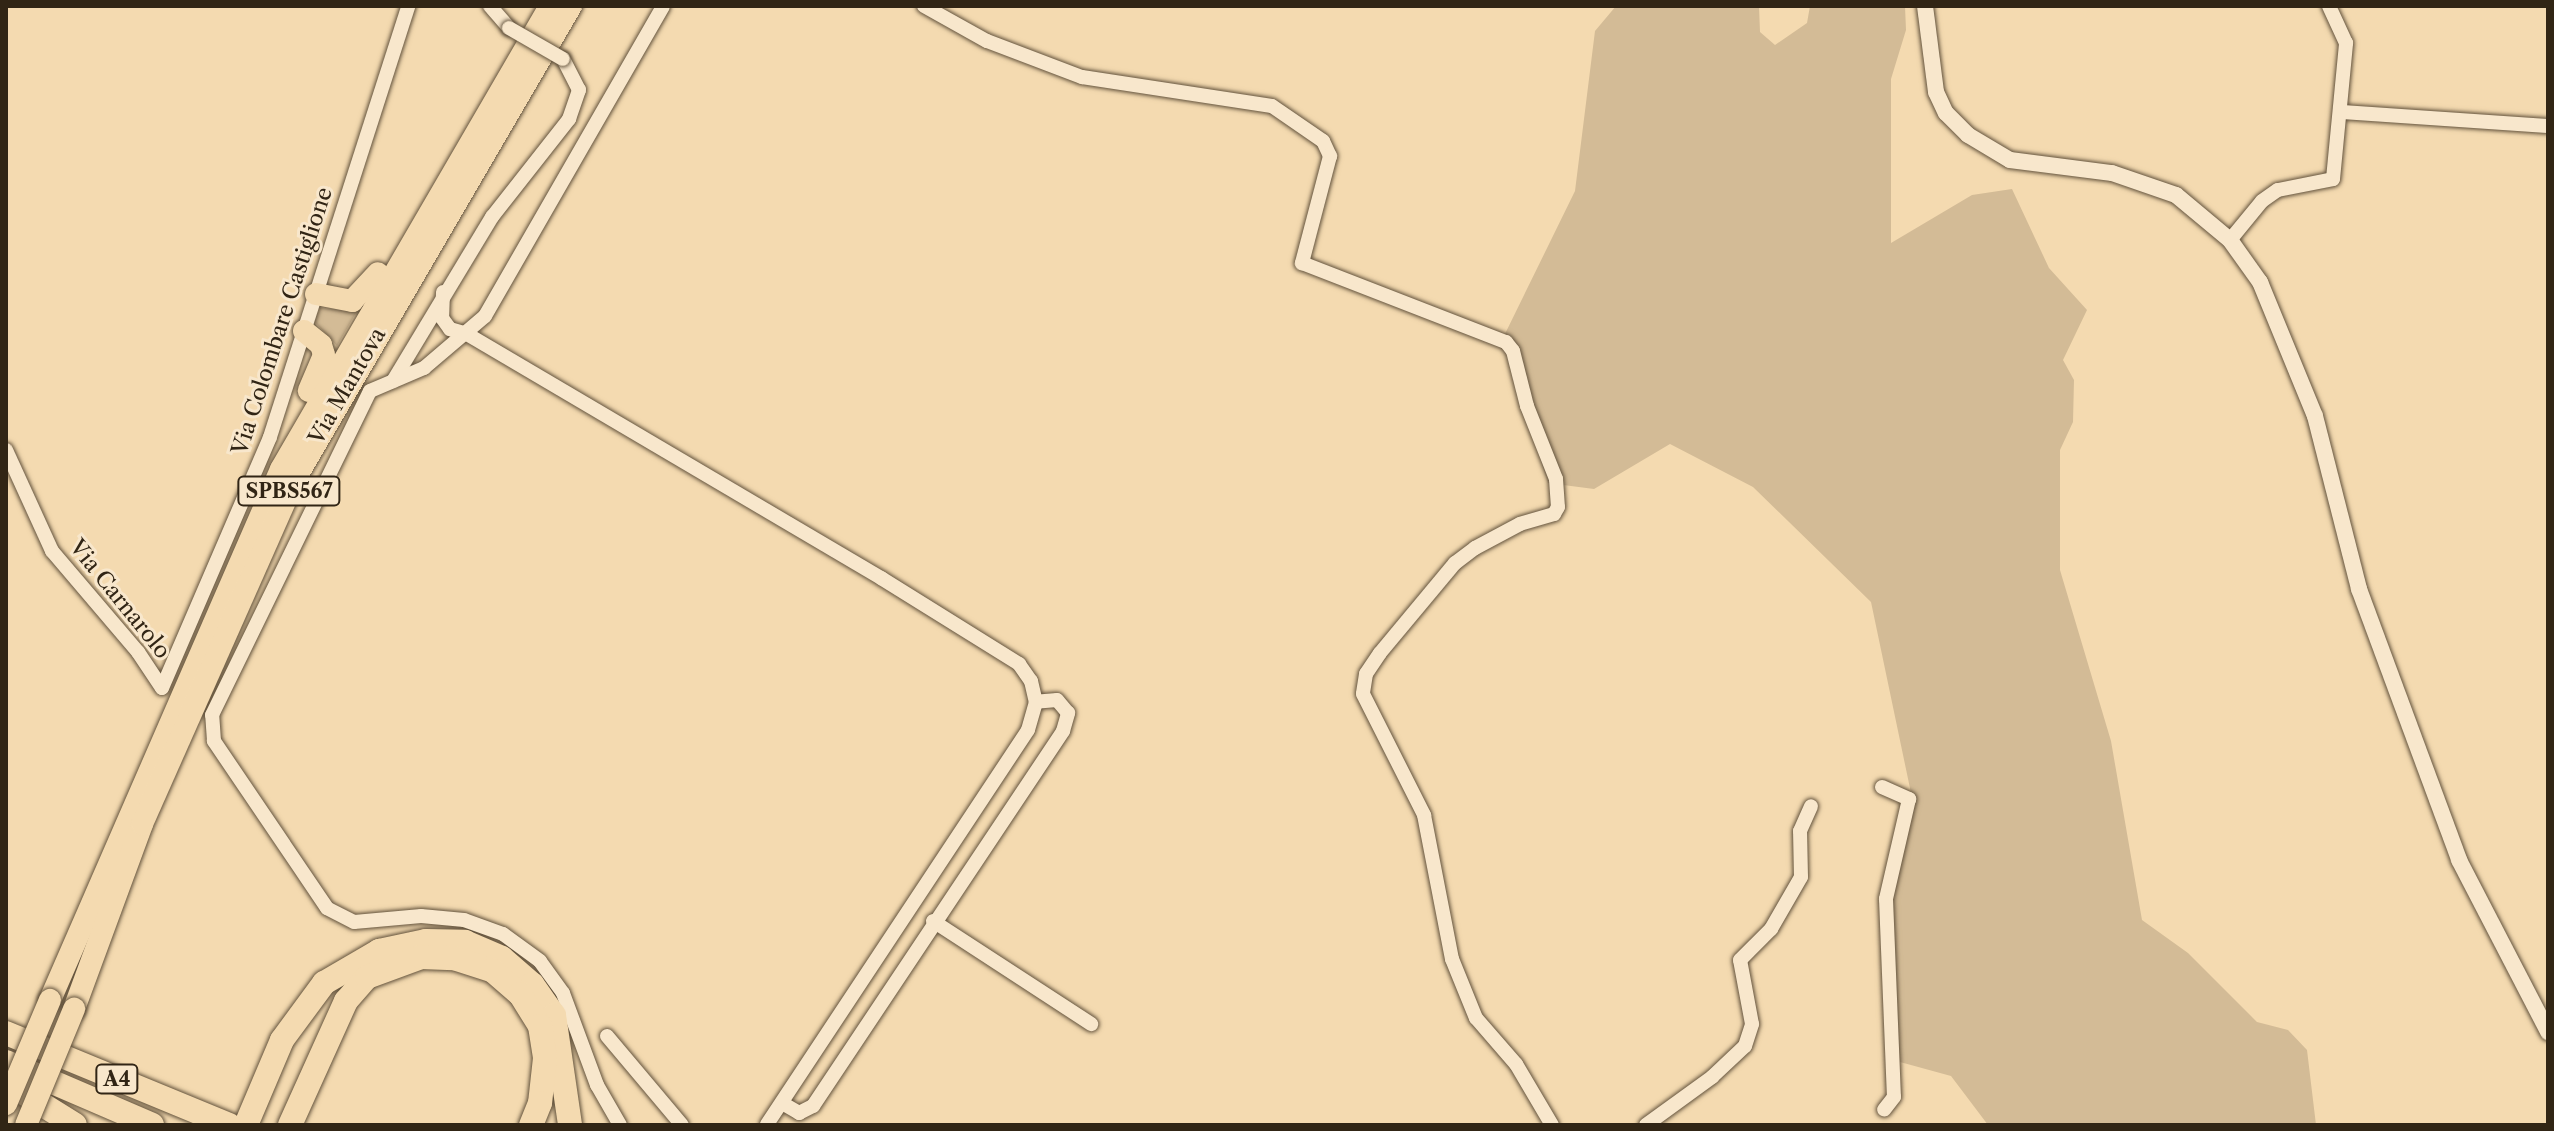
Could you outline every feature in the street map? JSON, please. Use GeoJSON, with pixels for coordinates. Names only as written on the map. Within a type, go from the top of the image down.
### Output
{"type":"FeatureCollection","features":[{"type":"Feature","properties":{"kind":"highway","name":"Via Mantova"},"geometry":{"type":"LineString","coordinates":[[6,1104],[281,469],[428,210],[550,6]]}},
{"type":"Feature","properties":{"kind":"highway","name":"Via Mantova"},"geometry":{"type":"LineString","coordinates":[[26,1125],[74,1009],[142,824],[295,479],[571,6]]}},
{"type":"Feature","properties":{"kind":"highway"},"geometry":{"type":"LineString","coordinates":[[316,294],[340,301],[364,293],[428,210]]}},
{"type":"Feature","properties":{"kind":"highway"},"geometry":{"type":"LineString","coordinates":[[281,469],[324,355],[321,345],[304,331]]}},
{"type":"Feature","properties":{"kind":"highway"},"geometry":{"type":"LineString","coordinates":[[233,1125],[260,1091],[282,1040],[324,983],[379,951],[426,941],[465,942],[502,958],[532,984],[554,1015],[570,1125]]}},
{"type":"Feature","properties":{"kind":"highway"},"geometry":{"type":"LineString","coordinates":[[294,1114],[346,1001],[367,977],[421,957],[454,958],[492,970],[520,994],[540,1026],[545,1080],[531,1125]]}},
{"type":"Feature","properties":{"kind":"highway","name":"A4"},"geometry":{"type":"LineString","coordinates":[[6,1033],[233,1125]]}},
{"type":"Feature","properties":{"kind":"highway","name":"A4"},"geometry":{"type":"LineString","coordinates":[[6,1062],[152,1125]]}},
{"type":"Feature","properties":{"kind":"highway"},"geometry":{"type":"LineString","coordinates":[[6,1082],[75,1125]]}},
{"type":"Feature","properties":{"kind":"street","name":"Via Colombare Castiglione"},"geometry":{"type":"LineString","coordinates":[[162,688],[270,437],[408,6]]}},
{"type":"Feature","properties":{"kind":"street"},"geometry":{"type":"LineString","coordinates":[[393,381],[443,292],[492,217],[569,119],[579,90],[563,59],[509,28],[490,6]]}},
{"type":"Feature","properties":{"kind":"street"},"geometry":{"type":"LineString","coordinates":[[620,1125],[597,1085],[563,993],[540,961],[503,934],[464,920],[421,916],[354,922],[327,908],[214,741],[212,715],[370,391],[418,370],[467,334],[497,296],[663,6]]}},
{"type":"Feature","properties":{"kind":"street"},"geometry":{"type":"LineString","coordinates":[[924,6],[987,41],[1082,77],[1272,106],[1323,141],[1330,156],[1302,263],[1506,342],[1513,351],[1527,406],[1556,479],[1558,507],[1554,514],[1520,524],[1455,563],[1373,663],[1363,694],[1424,815],[1452,959],[1476,1018],[1516,1064],[1552,1125]]}},
{"type":"Feature","properties":{"kind":"street"},"geometry":{"type":"LineString","coordinates":[[1925,6],[1936,92],[1946,113],[1968,135],[2010,160],[2112,173],[2176,195],[2230,240],[2260,282],[2315,416],[2359,589],[2459,860],[2548,1032]]}},
{"type":"Feature","properties":{"kind":"street"},"geometry":{"type":"LineString","coordinates":[[2230,240],[2278,190],[2333,179],[2342,112],[2346,43],[2329,6]]}},
{"type":"Feature","properties":{"kind":"street"},"geometry":{"type":"LineString","coordinates":[[2342,112],[2548,126]]}},
{"type":"Feature","properties":{"kind":"street"},"geometry":{"type":"LineString","coordinates":[[443,292],[442,318],[450,329],[467,334],[1019,664],[1031,681],[1036,702],[1028,730],[767,1125]]}},
{"type":"Feature","properties":{"kind":"street"},"geometry":{"type":"LineString","coordinates":[[418,370],[414,351],[419,334]]}},
{"type":"Feature","properties":{"kind":"street","name":"Via Carnarolo"},"geometry":{"type":"LineString","coordinates":[[6,450],[52,551],[138,652],[162,688]]}},
{"type":"Feature","properties":{"kind":"street"},"geometry":{"type":"LineString","coordinates":[[782,1103],[799,1113],[813,1106],[933,921],[1063,731],[1068,713],[1057,700],[1036,702]]}},
{"type":"Feature","properties":{"kind":"street"},"geometry":{"type":"LineString","coordinates":[[1882,787],[1909,799],[1886,899],[1894,1097],[1884,1110]]}},
{"type":"Feature","properties":{"kind":"street"},"geometry":{"type":"LineString","coordinates":[[1646,1125],[1712,1077],[1745,1046],[1752,1024],[1740,960],[1771,929],[1801,877],[1800,831],[1811,806]]}},
{"type":"Feature","properties":{"kind":"street"},"geometry":{"type":"LineString","coordinates":[[933,921],[1091,1024]]}},
{"type":"Feature","properties":{"kind":"street"},"geometry":{"type":"LineString","coordinates":[[607,1036],[682,1125]]}},
{"type":"Feature","properties":{"kind":"shaded area"},"geometry":{"type":"Polygon","coordinates":[[[1616,6],[1759,6],[1760,32],[1775,45],[1807,23],[1810,6],[1905,6],[1906,30],[1891,79],[1891,243],[1972,195],[2012,189],[2049,268],[2087,310],[2063,360],[2074,380],[2073,422],[2060,450],[2060,570],[2111,741],[2142,920],[2188,953],[2257,1022],[2288,1030],[2307,1050],[2316,1125],[1988,1125],[1951,1076],[1900,1062],[1891,1020],[1887,906],[1911,793],[1871,602],[1753,487],[1670,444],[1594,489],[1548,483],[1502,340],[1575,191],[1595,31],[1616,6]]]}},
{"type":"Feature","properties":{"kind":"shaded area"},"geometry":{"type":"Polygon","coordinates":[[[320,308],[357,311],[337,346],[314,321],[320,308]]]}}]}
